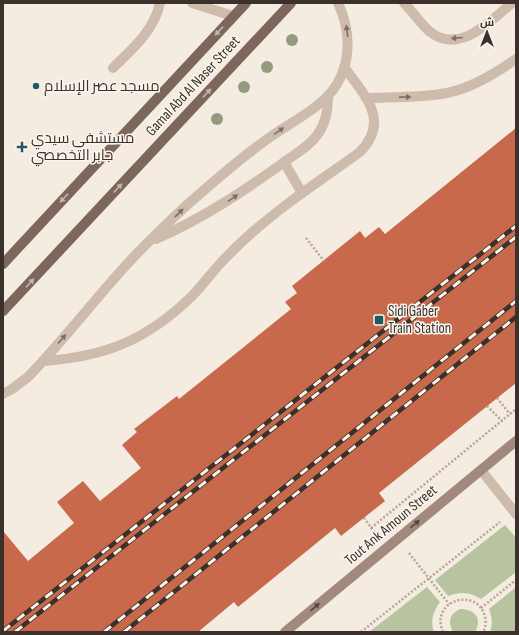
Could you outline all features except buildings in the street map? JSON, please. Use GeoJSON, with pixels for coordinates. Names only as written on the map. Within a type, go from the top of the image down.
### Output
{"type":"FeatureCollection","features":[{"type":"Feature","properties":{"kind":"main road","name":"Gamal Abd Al Naser Street"},"geometry":{"type":"LineString","coordinates":[[4,262],[246,3]]}},
{"type":"Feature","properties":{"kind":"main road","name":"Gamal Abd Al Naser Street"},"geometry":{"type":"LineString","coordinates":[[3,311],[291,3]]}},
{"type":"Feature","properties":{"kind":"main road","name":"Tout Ank Amoun Street"},"geometry":{"type":"LineString","coordinates":[[285,632],[516,441]]}},
{"type":"Feature","properties":{"kind":"lane"},"geometry":{"type":"LineString","coordinates":[[112,68],[146,35],[154,23],[160,3]]}},
{"type":"Feature","properties":{"kind":"lane"},"geometry":{"type":"LineString","coordinates":[[192,3],[233,16]]}},
{"type":"Feature","properties":{"kind":"lane"},"geometry":{"type":"LineString","coordinates":[[3,394],[12,389],[28,376],[43,361],[113,280],[186,206],[265,140],[328,96],[337,83],[344,67],[347,53],[348,39],[346,25],[338,3]]}},
{"type":"Feature","properties":{"kind":"lane"},"geometry":{"type":"LineString","coordinates":[[404,3],[429,31],[448,39],[459,39],[468,37],[477,32],[512,3]]}},
{"type":"Feature","properties":{"kind":"lane"},"geometry":{"type":"LineString","coordinates":[[366,98],[421,96],[447,93],[472,85],[496,73],[516,60]]}},
{"type":"Feature","properties":{"kind":"lane"},"geometry":{"type":"LineString","coordinates":[[43,361],[71,359],[99,353],[125,344],[150,330],[173,314],[193,295],[219,265],[246,238],[276,212],[360,152],[372,136],[374,116],[371,106],[344,67]]}},
{"type":"Feature","properties":{"kind":"lane"},"geometry":{"type":"LineString","coordinates":[[149,242],[202,217],[227,202],[311,143],[323,126],[326,117],[328,96]]}},
{"type":"Feature","properties":{"kind":"lane"},"geometry":{"type":"LineString","coordinates":[[284,162],[302,193]]}},
{"type":"Feature","properties":{"kind":"lane"},"geometry":{"type":"LineString","coordinates":[[481,470],[515,513]]}},
{"type":"Feature","properties":{"kind":"path"},"geometry":{"type":"LineString","coordinates":[[306,238],[324,260]]}},
{"type":"Feature","properties":{"kind":"path"},"geometry":{"type":"LineString","coordinates":[[497,398],[510,414]]}},
{"type":"Feature","properties":{"kind":"path"},"geometry":{"type":"LineString","coordinates":[[487,406],[502,421]]}},
{"type":"Feature","properties":{"kind":"path"},"geometry":{"type":"LineString","coordinates":[[371,528],[516,410]]}},
{"type":"Feature","properties":{"kind":"path"},"geometry":{"type":"LineString","coordinates":[[361,632],[515,513]]}},
{"type":"Feature","properties":{"kind":"path"},"geometry":{"type":"LineString","coordinates":[[398,538],[449,604]]}},
{"type":"Feature","properties":{"kind":"path"},"geometry":{"type":"LineString","coordinates":[[481,608],[516,580]]}},
{"type":"Feature","properties":{"kind":"path"},"geometry":{"type":"LineString","coordinates":[[443,632],[440,624],[441,616],[444,610],[449,604],[462,599],[469,600],[481,608],[486,621],[483,632]]}},
{"type":"Feature","properties":{"kind":"green space"},"geometry":{"type":"Polygon","coordinates":[[[505,525],[516,538],[516,572],[481,599],[465,593],[457,593],[448,596],[435,580],[505,525]]]}},
{"type":"Feature","properties":{"kind":"green space"},"geometry":{"type":"Polygon","coordinates":[[[427,587],[440,602],[433,617],[432,624],[434,632],[369,632],[427,587]]]}},
{"type":"Feature","properties":{"kind":"green space"},"geometry":{"type":"Polygon","coordinates":[[[516,587],[516,632],[490,632],[492,620],[489,609],[516,587]]]}},
{"type":"Feature","properties":{"kind":"green space"},"geometry":{"type":"Polygon","coordinates":[[[460,609],[465,609],[476,615],[478,622],[475,632],[453,632],[450,624],[450,618],[460,609]]]}},
{"type":"Feature","properties":{"kind":"railway"},"geometry":{"type":"LineString","coordinates":[[3,631],[516,226]]}},
{"type":"Feature","properties":{"kind":"railway"},"geometry":{"type":"LineString","coordinates":[[15,632],[516,237]]}},
{"type":"Feature","properties":{"kind":"railway"},"geometry":{"type":"LineString","coordinates":[[104,632],[516,301]]}},
{"type":"Feature","properties":{"kind":"railway"},"geometry":{"type":"LineString","coordinates":[[124,632],[516,317]]}},
{"type":"Feature","properties":{"kind":"place","name":"مسجد عصر الإسلام"},"geometry":{"type":"Point","coordinates":[36,86]}},
{"type":"Feature","properties":{"kind":"place","name":"مستشفى سيدي جابر التخصصي"},"geometry":{"type":"Point","coordinates":[22,147]}},
{"type":"Feature","properties":{"kind":"place","name":"Sidi Gaber Train Station"},"geometry":{"type":"Point","coordinates":[379,320]}}]}
